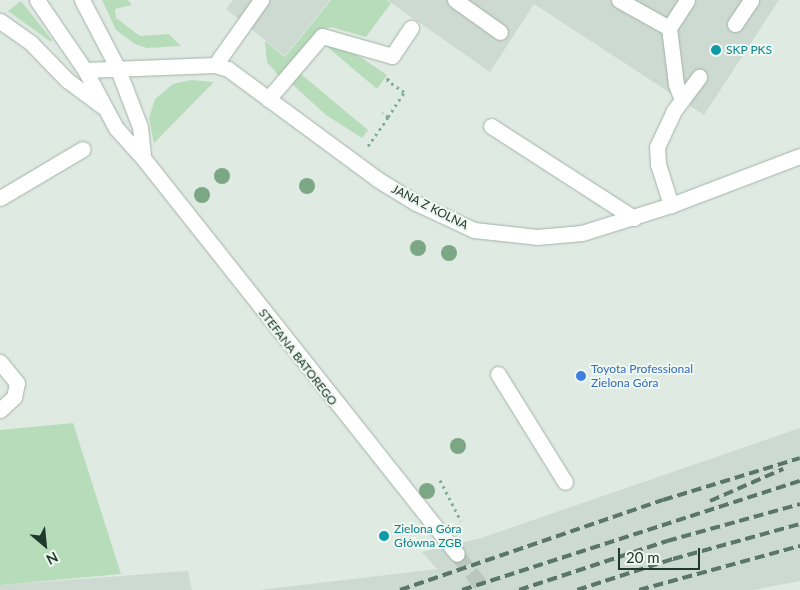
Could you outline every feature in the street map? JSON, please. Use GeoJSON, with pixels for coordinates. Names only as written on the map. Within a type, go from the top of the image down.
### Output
{"type":"FeatureCollection","features":[{"type":"Feature","properties":{"kind":"street","name":"STEFANA BATOREGO"},"geometry":{"type":"LineString","coordinates":[[36,0],[85,70],[116,128],[143,158],[457,554]]}},
{"type":"Feature","properties":{"kind":"street"},"geometry":{"type":"LineString","coordinates":[[215,65],[260,0]]}},
{"type":"Feature","properties":{"kind":"street"},"geometry":{"type":"LineString","coordinates":[[455,0],[500,32]]}},
{"type":"Feature","properties":{"kind":"street"},"geometry":{"type":"LineString","coordinates":[[620,0],[669,28]]}},
{"type":"Feature","properties":{"kind":"street"},"geometry":{"type":"LineString","coordinates":[[682,100],[676,84],[669,28],[687,0]]}},
{"type":"Feature","properties":{"kind":"street"},"geometry":{"type":"LineString","coordinates":[[735,24],[751,0]]}},
{"type":"Feature","properties":{"kind":"street"},"geometry":{"type":"LineString","coordinates":[[85,2],[117,67],[140,127],[143,158]]}},
{"type":"Feature","properties":{"kind":"street"},"geometry":{"type":"LineString","coordinates":[[0,21],[31,43],[66,80],[106,109]]}},
{"type":"Feature","properties":{"kind":"street"},"geometry":{"type":"LineString","coordinates":[[268,98],[322,36],[392,56],[411,28]]}},
{"type":"Feature","properties":{"kind":"street","name":"JANA Z KOLNA"},"geometry":{"type":"LineString","coordinates":[[85,70],[117,67],[215,65],[228,69],[377,179],[416,203],[474,230],[557,236],[582,234],[634,218],[800,156]]}},
{"type":"Feature","properties":{"kind":"street"},"geometry":{"type":"LineString","coordinates":[[671,204],[658,164],[657,147],[682,100],[699,77]]}},
{"type":"Feature","properties":{"kind":"street"},"geometry":{"type":"LineString","coordinates":[[491,126],[634,218]]}},
{"type":"Feature","properties":{"kind":"street"},"geometry":{"type":"LineString","coordinates":[[0,198],[83,149]]}},
{"type":"Feature","properties":{"kind":"street"},"geometry":{"type":"LineString","coordinates":[[0,362],[17,383],[14,397],[0,410]]}},
{"type":"Feature","properties":{"kind":"street"},"geometry":{"type":"LineString","coordinates":[[498,374],[565,482]]}},
{"type":"Feature","properties":{"kind":"path"},"geometry":{"type":"LineString","coordinates":[[367,149],[388,118],[382,113]]}},
{"type":"Feature","properties":{"kind":"path"},"geometry":{"type":"LineString","coordinates":[[440,480],[461,521]]}},
{"type":"Feature","properties":{"kind":"shaded area"},"geometry":{"type":"Polygon","coordinates":[[[233,0],[330,0],[285,56],[226,9],[233,0]]]}},
{"type":"Feature","properties":{"kind":"shaded area"},"geometry":{"type":"Polygon","coordinates":[[[387,0],[779,0],[704,115],[534,4],[490,72],[387,0]]]}},
{"type":"Feature","properties":{"kind":"shaded area"},"geometry":{"type":"Polygon","coordinates":[[[800,428],[800,581],[753,590],[260,590],[437,569],[422,552],[481,538],[800,428]]]}},
{"type":"Feature","properties":{"kind":"shaded area"},"geometry":{"type":"Polygon","coordinates":[[[188,571],[192,590],[0,590],[0,585],[188,571]]]}},
{"type":"Feature","properties":{"kind":"green space"},"geometry":{"type":"Polygon","coordinates":[[[102,0],[128,0],[132,5],[115,9],[116,18],[140,36],[169,34],[181,46],[147,48],[135,44],[116,30],[102,0]]]}},
{"type":"Feature","properties":{"kind":"green space"},"geometry":{"type":"Polygon","coordinates":[[[331,0],[386,0],[391,3],[366,37],[331,27],[316,32],[279,76],[267,62],[265,41],[285,57],[331,0]]]}},
{"type":"Feature","properties":{"kind":"green space"},"geometry":{"type":"Polygon","coordinates":[[[21,1],[52,40],[51,42],[8,11],[21,1]]]}},
{"type":"Feature","properties":{"kind":"green space"},"geometry":{"type":"Polygon","coordinates":[[[326,43],[356,54],[387,75],[377,89],[325,45],[301,74],[368,130],[362,138],[326,115],[291,83],[326,43]]]}},
{"type":"Feature","properties":{"kind":"green space"},"geometry":{"type":"Polygon","coordinates":[[[191,80],[214,82],[154,143],[149,118],[155,99],[173,84],[191,80]]]}},
{"type":"Feature","properties":{"kind":"green space"},"geometry":{"type":"Polygon","coordinates":[[[73,423],[121,574],[0,585],[0,430],[73,423]]]}},
{"type":"Feature","properties":{"kind":"tunnel"},"geometry":{"type":"LineString","coordinates":[[457,554],[485,590]]}},
{"type":"Feature","properties":{"kind":"railway"},"geometry":{"type":"LineString","coordinates":[[400,590],[663,500],[800,458]]}},
{"type":"Feature","properties":{"kind":"railway"},"geometry":{"type":"LineString","coordinates":[[710,501],[783,469]]}},
{"type":"Feature","properties":{"kind":"railway"},"geometry":{"type":"LineString","coordinates":[[462,590],[800,481]]}},
{"type":"Feature","properties":{"kind":"railway"},"geometry":{"type":"LineString","coordinates":[[519,590],[667,541],[800,504]]}},
{"type":"Feature","properties":{"kind":"railway"},"geometry":{"type":"LineString","coordinates":[[577,590],[673,559],[800,524]]}},
{"type":"Feature","properties":{"kind":"railway"},"geometry":{"type":"LineString","coordinates":[[639,590],[800,546]]}},
{"type":"Feature","properties":{"kind":"place","name":"SKP PKS"},"geometry":{"type":"Point","coordinates":[716,50]}},
{"type":"Feature","properties":{"kind":"place","name":"Toyota Professional Zielona Góra"},"geometry":{"type":"Point","coordinates":[581,376]}},
{"type":"Feature","properties":{"kind":"place","name":"Zielona Góra Główna ZGB"},"geometry":{"type":"Point","coordinates":[384,536]}}]}
